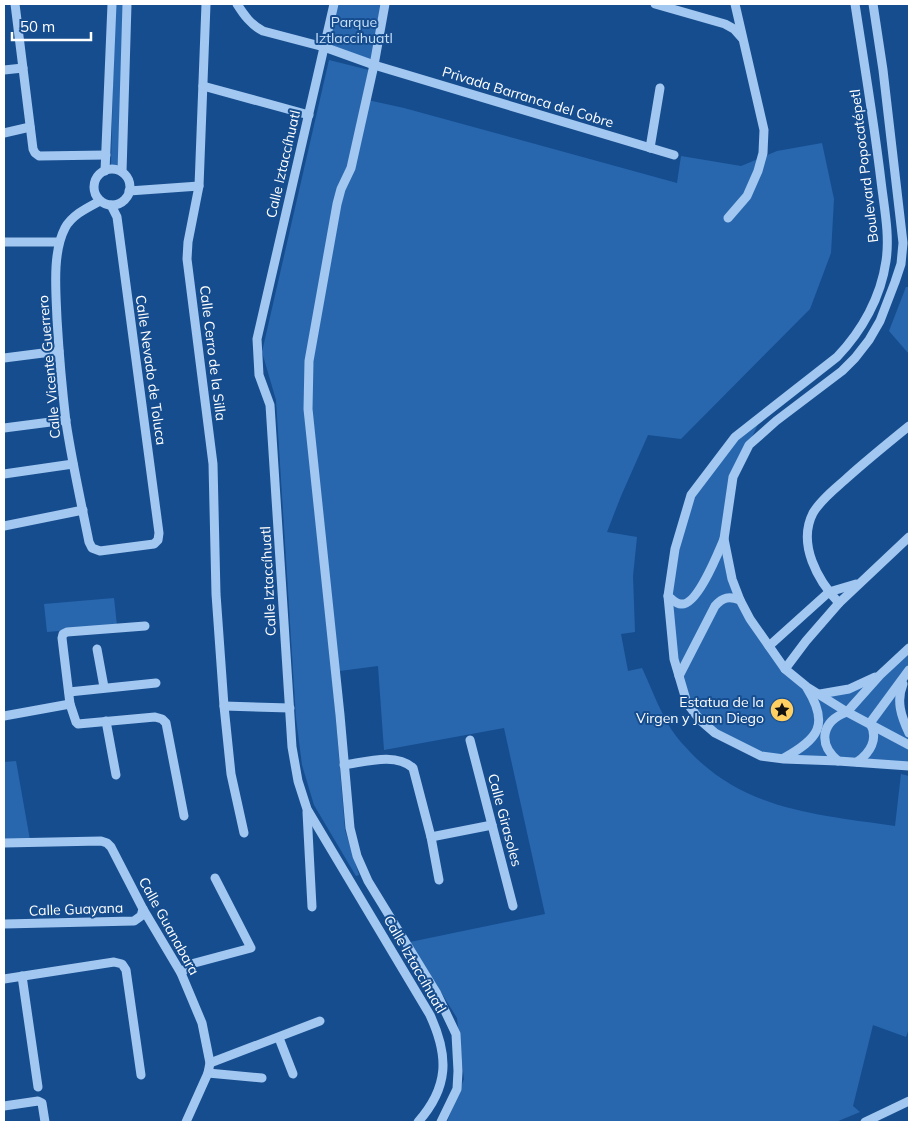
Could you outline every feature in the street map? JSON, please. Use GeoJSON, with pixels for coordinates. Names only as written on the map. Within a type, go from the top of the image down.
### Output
{"type":"FeatureCollection","features":[{"type":"Feature","properties":{"kind":"street"},"geometry":{"type":"LineString","coordinates":[[16,4],[30,127],[35,153],[39,156],[106,155]]}},
{"type":"Feature","properties":{"kind":"street"},"geometry":{"type":"LineString","coordinates":[[105,171],[112,4]]}},
{"type":"Feature","properties":{"kind":"street"},"geometry":{"type":"LineString","coordinates":[[122,172],[128,4]]}},
{"type":"Feature","properties":{"kind":"street","name":"Calle Cerro de la Silla"},"geometry":{"type":"LineString","coordinates":[[206,4],[199,186],[188,242],[187,259],[213,464],[216,594],[224,706],[231,774],[244,833]]}},
{"type":"Feature","properties":{"kind":"street","name":"Privada Barranca del Cobre"},"geometry":{"type":"LineString","coordinates":[[237,4],[256,28],[263,31],[324,47],[374,65],[674,155]]}},
{"type":"Feature","properties":{"kind":"street","name":"Calle Iztaccíhuatl"},"geometry":{"type":"LineString","coordinates":[[334,4],[257,339],[259,374],[270,405],[292,747],[298,781],[307,809],[430,1015],[439,1035],[444,1064],[442,1080],[436,1096],[418,1122]]}},
{"type":"Feature","properties":{"kind":"street"},"geometry":{"type":"LineString","coordinates":[[385,4],[374,65],[351,168],[338,196],[309,360],[308,409],[350,828],[357,856],[374,894],[436,992],[456,1034],[457,1089],[441,1122]]}},
{"type":"Feature","properties":{"kind":"street"},"geometry":{"type":"LineString","coordinates":[[655,4],[724,24],[734,29],[743,39]]}},
{"type":"Feature","properties":{"kind":"street"},"geometry":{"type":"LineString","coordinates":[[728,218],[747,196],[758,171],[763,153],[764,130],[735,4]]}},
{"type":"Feature","properties":{"kind":"street","name":"Boulevard Popocatépetl"},"geometry":{"type":"LineString","coordinates":[[855,4],[875,130],[888,243],[883,278],[871,312],[847,347],[735,437],[691,495],[675,549],[668,596],[674,659],[687,703],[700,720],[715,733],[761,756],[909,766]]}},
{"type":"Feature","properties":{"kind":"street"},"geometry":{"type":"LineString","coordinates":[[668,596],[676,603],[683,605],[691,601],[703,583],[724,539],[733,477],[749,445],[776,421],[842,371],[855,358],[869,340],[880,321],[896,282],[901,264],[903,244],[884,70],[873,4]]}},
{"type":"Feature","properties":{"kind":"street"},"geometry":{"type":"LineString","coordinates":[[4,70],[23,68]]}},
{"type":"Feature","properties":{"kind":"street"},"geometry":{"type":"LineString","coordinates":[[203,86],[309,115]]}},
{"type":"Feature","properties":{"kind":"street"},"geometry":{"type":"LineString","coordinates":[[650,148],[660,88]]}},
{"type":"Feature","properties":{"kind":"street"},"geometry":{"type":"LineString","coordinates":[[4,133],[30,127]]}},
{"type":"Feature","properties":{"kind":"street"},"geometry":{"type":"LineString","coordinates":[[111,169],[122,172],[129,180],[130,191],[123,201],[111,205],[100,200],[94,190],[96,178],[111,169]]}},
{"type":"Feature","properties":{"kind":"street"},"geometry":{"type":"LineString","coordinates":[[130,191],[199,186]]}},
{"type":"Feature","properties":{"kind":"street","name":"Calle Vicente Guerrero"},"geometry":{"type":"LineString","coordinates":[[92,548],[89,542],[73,464],[66,420],[59,351],[56,292],[59,242],[66,226],[71,219],[100,200]]}},
{"type":"Feature","properties":{"kind":"street","name":"Calle Nevado de Toluca"},"geometry":{"type":"LineString","coordinates":[[92,548],[100,551],[154,544],[158,540],[159,533],[117,217],[111,205]]}},
{"type":"Feature","properties":{"kind":"street"},"geometry":{"type":"LineString","coordinates":[[4,242],[59,242]]}},
{"type":"Feature","properties":{"kind":"street"},"geometry":{"type":"LineString","coordinates":[[4,358],[59,351]]}},
{"type":"Feature","properties":{"kind":"street"},"geometry":{"type":"LineString","coordinates":[[4,428],[66,420]]}},
{"type":"Feature","properties":{"kind":"street"},"geometry":{"type":"LineString","coordinates":[[839,603],[829,592],[815,567],[810,553],[807,541],[808,526],[813,513],[830,494],[865,462],[909,426]]}},
{"type":"Feature","properties":{"kind":"street"},"geometry":{"type":"LineString","coordinates":[[4,474],[73,464]]}},
{"type":"Feature","properties":{"kind":"street"},"geometry":{"type":"LineString","coordinates":[[4,526],[83,510]]}},
{"type":"Feature","properties":{"kind":"street"},"geometry":{"type":"LineString","coordinates":[[785,669],[839,603],[909,537]]}},
{"type":"Feature","properties":{"kind":"street"},"geometry":{"type":"LineString","coordinates":[[724,539],[732,579],[740,600],[750,619],[785,669],[807,687],[909,745]]}},
{"type":"Feature","properties":{"kind":"street"},"geometry":{"type":"LineString","coordinates":[[769,646],[829,592],[859,583]]}},
{"type":"Feature","properties":{"kind":"street"},"geometry":{"type":"LineString","coordinates":[[679,676],[715,606],[726,597],[740,600]]}},
{"type":"Feature","properties":{"kind":"street"},"geometry":{"type":"LineString","coordinates":[[145,626],[67,632],[63,634],[70,704],[78,724],[155,717],[162,719],[166,724],[184,816]]}},
{"type":"Feature","properties":{"kind":"street"},"geometry":{"type":"LineString","coordinates":[[838,760],[830,754],[827,748],[825,732],[831,722],[840,714],[848,712],[880,675],[909,648]]}},
{"type":"Feature","properties":{"kind":"street"},"geometry":{"type":"LineString","coordinates":[[97,650],[104,687]]}},
{"type":"Feature","properties":{"kind":"street"},"geometry":{"type":"LineString","coordinates":[[870,723],[909,671]]}},
{"type":"Feature","properties":{"kind":"street"},"geometry":{"type":"LineString","coordinates":[[909,671],[899,694],[901,714],[909,733]]}},
{"type":"Feature","properties":{"kind":"street"},"geometry":{"type":"LineString","coordinates":[[820,694],[849,689],[880,675]]}},
{"type":"Feature","properties":{"kind":"street"},"geometry":{"type":"LineString","coordinates":[[69,692],[156,683]]}},
{"type":"Feature","properties":{"kind":"street"},"geometry":{"type":"LineString","coordinates":[[784,758],[808,744],[817,729],[819,721],[817,704],[807,687]]}},
{"type":"Feature","properties":{"kind":"street"},"geometry":{"type":"LineString","coordinates":[[4,716],[70,704]]}},
{"type":"Feature","properties":{"kind":"street"},"geometry":{"type":"LineString","coordinates":[[224,706],[290,708]]}},
{"type":"Feature","properties":{"kind":"street"},"geometry":{"type":"LineString","coordinates":[[106,721],[116,775]]}},
{"type":"Feature","properties":{"kind":"street"},"geometry":{"type":"LineString","coordinates":[[856,762],[864,756],[873,743],[874,736],[870,723]]}},
{"type":"Feature","properties":{"kind":"street","name":"Calle Girasoles"},"geometry":{"type":"LineString","coordinates":[[470,740],[513,906]]}},
{"type":"Feature","properties":{"kind":"street"},"geometry":{"type":"LineString","coordinates":[[344,766],[398,759],[406,762],[413,768],[417,777],[431,836],[439,880]]}},
{"type":"Feature","properties":{"kind":"street"},"geometry":{"type":"LineString","coordinates":[[307,809],[312,907]]}},
{"type":"Feature","properties":{"kind":"street"},"geometry":{"type":"LineString","coordinates":[[431,836],[492,825]]}},
{"type":"Feature","properties":{"kind":"street","name":"Calle Guanabara"},"geometry":{"type":"LineString","coordinates":[[4,843],[101,841],[107,843],[181,973],[202,1023],[210,1063],[208,1073],[186,1122]]}},
{"type":"Feature","properties":{"kind":"street"},"geometry":{"type":"LineString","coordinates":[[181,973],[191,964],[251,948],[215,878]]}},
{"type":"Feature","properties":{"kind":"street","name":"Calle Guayana"},"geometry":{"type":"LineString","coordinates":[[4,924],[134,921],[141,916],[143,909]]}},
{"type":"Feature","properties":{"kind":"street"},"geometry":{"type":"LineString","coordinates":[[4,978],[114,962],[122,964],[126,970],[141,1075]]}},
{"type":"Feature","properties":{"kind":"street"},"geometry":{"type":"LineString","coordinates":[[22,976],[38,1086]]}},
{"type":"Feature","properties":{"kind":"street"},"geometry":{"type":"LineString","coordinates":[[210,1063],[320,1021]]}},
{"type":"Feature","properties":{"kind":"street"},"geometry":{"type":"LineString","coordinates":[[279,1038],[293,1074]]}},
{"type":"Feature","properties":{"kind":"street"},"geometry":{"type":"LineString","coordinates":[[208,1073],[262,1078]]}},
{"type":"Feature","properties":{"kind":"street"},"geometry":{"type":"LineString","coordinates":[[4,1106],[38,1101],[44,1108],[45,1122]]}},
{"type":"Feature","properties":{"kind":"street"},"geometry":{"type":"LineString","coordinates":[[865,1122],[882,1118],[909,1101]]}},
{"type":"Feature","properties":{"kind":"green space"},"geometry":{"type":"Polygon","coordinates":[[[115,4],[126,4],[121,168],[111,165],[115,4]]]}},
{"type":"Feature","properties":{"kind":"green space","name":"Parque Iztlaccihuatl"},"geometry":{"type":"Polygon","coordinates":[[[334,4],[385,4],[374,65],[324,47],[334,4]]]}},
{"type":"Feature","properties":{"kind":"green space"},"geometry":{"type":"Polygon","coordinates":[[[329,60],[369,70],[363,99],[404,108],[677,183],[681,156],[741,166],[777,151],[822,143],[834,199],[831,253],[810,309],[681,439],[648,435],[607,532],[637,537],[633,576],[635,632],[621,634],[628,671],[642,668],[671,729],[691,753],[713,772],[736,787],[760,799],[786,807],[839,818],[895,826],[901,774],[909,776],[909,1028],[906,1037],[873,1025],[853,1106],[860,1112],[836,1122],[447,1122],[464,1079],[457,1018],[410,942],[545,914],[504,728],[384,750],[378,666],[332,672],[345,830],[359,875],[356,876],[314,805],[302,765],[296,718],[276,400],[262,352],[329,60]]]}},
{"type":"Feature","properties":{"kind":"green space"},"geometry":{"type":"Polygon","coordinates":[[[906,287],[909,287],[909,354],[889,331],[906,287]]]}},
{"type":"Feature","properties":{"kind":"green space"},"geometry":{"type":"Polygon","coordinates":[[[760,420],[733,477],[724,539],[746,621],[790,674],[820,696],[857,687],[909,650],[909,669],[899,694],[897,713],[909,735],[909,766],[762,755],[716,734],[688,702],[675,658],[668,596],[691,495],[735,437],[760,420]]]}},
{"type":"Feature","properties":{"kind":"green space"},"geometry":{"type":"Polygon","coordinates":[[[114,598],[117,626],[47,632],[44,604],[114,598]]]}},
{"type":"Feature","properties":{"kind":"green space"},"geometry":{"type":"Polygon","coordinates":[[[16,761],[30,840],[4,841],[4,762],[16,761]]]}},
{"type":"Feature","properties":{"kind":"place","name":"Estatua de la Virgen y Juan Diego"},"geometry":{"type":"Point","coordinates":[782,710]}}]}
